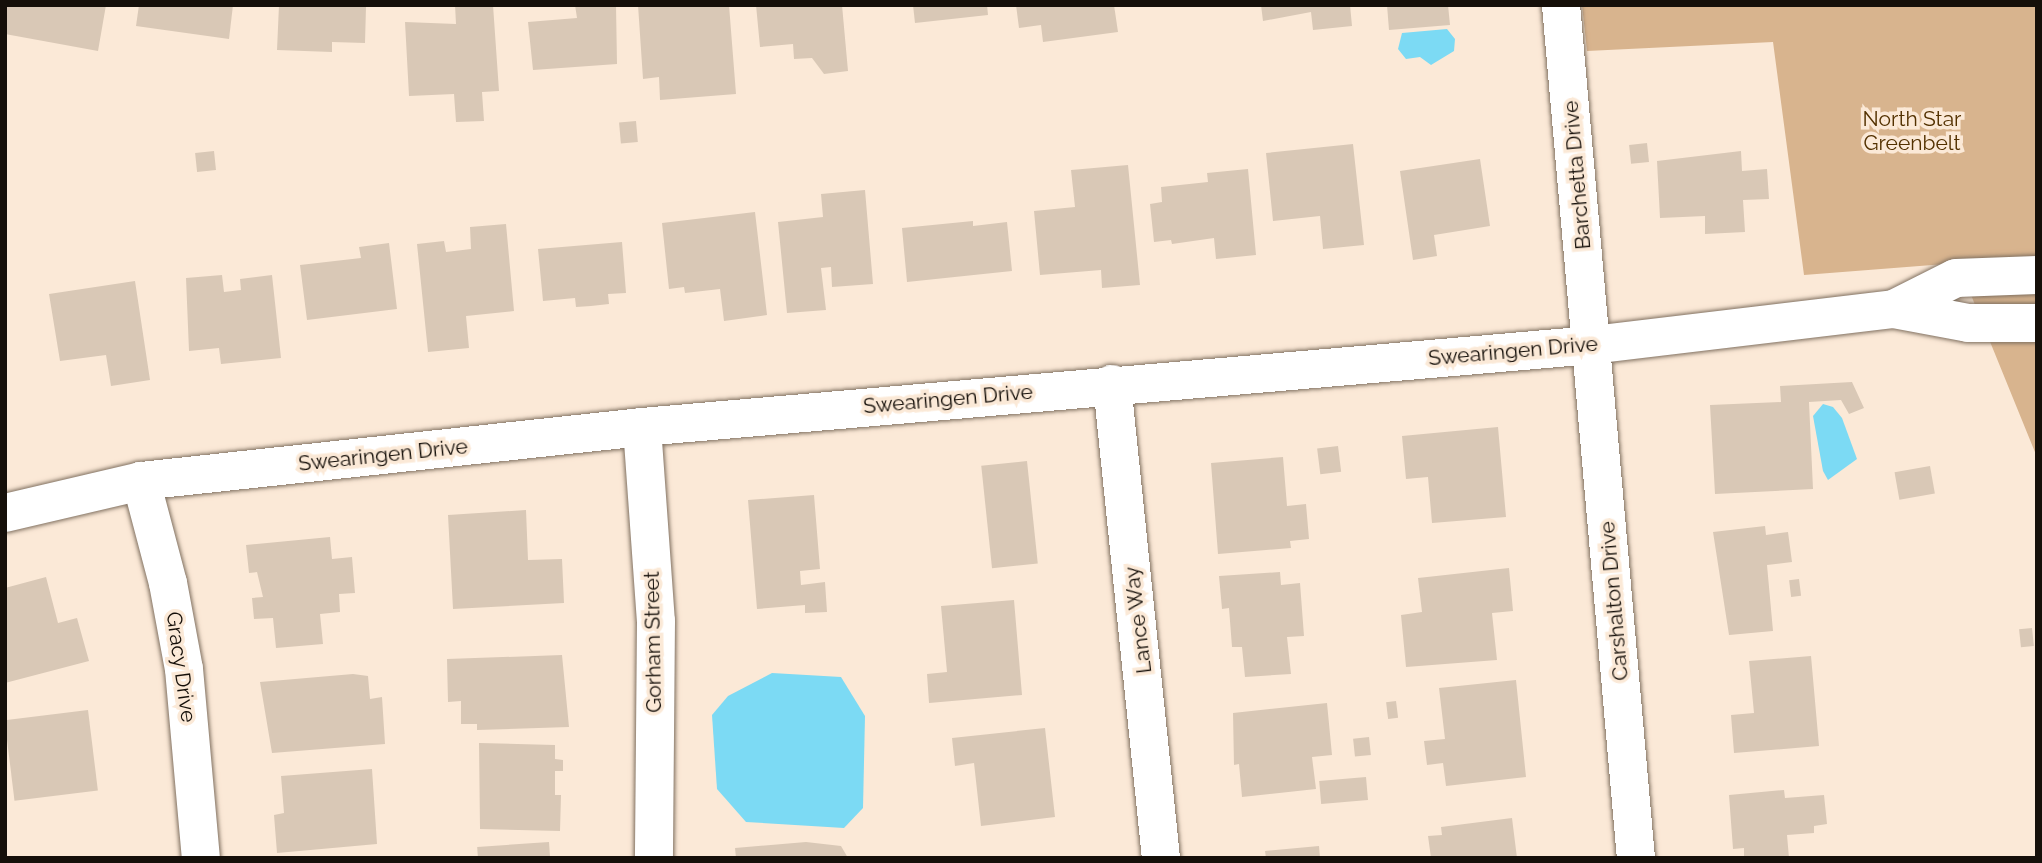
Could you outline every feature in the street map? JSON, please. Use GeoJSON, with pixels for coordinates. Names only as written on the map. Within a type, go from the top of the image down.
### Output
{"type":"FeatureCollection","features":[{"type":"Feature","properties":{"kind":"street","name":"Barchetta Drive"},"geometry":{"type":"LineString","coordinates":[[1561,5],[1592,345]]}},
{"type":"Feature","properties":{"kind":"street","name":"Swearingen Drive"},"geometry":{"type":"LineString","coordinates":[[1894,309],[1956,278],[2037,275]]}},
{"type":"Feature","properties":{"kind":"street","name":"Swearingen Drive"},"geometry":{"type":"LineString","coordinates":[[5,513],[141,481],[642,427],[1112,384],[1592,345],[1894,309],[1968,323],[2037,323]]}},
{"type":"Feature","properties":{"kind":"street","name":"Carshalton Drive"},"geometry":{"type":"LineString","coordinates":[[1592,345],[1636,858]]}},
{"type":"Feature","properties":{"kind":"street","name":"Lance Way"},"geometry":{"type":"LineString","coordinates":[[1112,384],[1161,858]]}},
{"type":"Feature","properties":{"kind":"street","name":"Gorham Street"},"geometry":{"type":"LineString","coordinates":[[642,427],[656,621],[654,858]]}},
{"type":"Feature","properties":{"kind":"street","name":"Gracy Drive"},"geometry":{"type":"LineString","coordinates":[[141,481],[168,583],[184,669],[201,858]]}},
{"type":"Feature","properties":{"kind":"green space","name":"North Star Greenbelt"},"geometry":{"type":"Polygon","coordinates":[[[1582,5],[2037,5],[2037,457],[1958,263],[1804,275],[1773,42],[1587,51],[1582,5]]]}},
{"type":"Feature","properties":{"kind":"water"},"geometry":{"type":"Polygon","coordinates":[[[1447,29],[1455,39],[1454,51],[1431,65],[1420,57],[1406,59],[1398,49],[1402,33],[1447,29]]]}},
{"type":"Feature","properties":{"kind":"water"},"geometry":{"type":"Polygon","coordinates":[[[1823,404],[1833,407],[1842,418],[1857,459],[1828,480],[1823,471],[1813,416],[1823,404]]]}},
{"type":"Feature","properties":{"kind":"water"},"geometry":{"type":"Polygon","coordinates":[[[772,673],[841,677],[865,716],[863,808],[844,828],[746,822],[717,789],[712,715],[728,696],[772,673]]]}},
{"type":"Feature","properties":{"kind":"building"},"geometry":{"type":"Polygon","coordinates":[[[6,5],[106,5],[98,51],[5,34],[6,5]]]}},
{"type":"Feature","properties":{"kind":"building"},"geometry":{"type":"Polygon","coordinates":[[[139,5],[233,5],[229,39],[136,26],[139,5]]]}},
{"type":"Feature","properties":{"kind":"building"},"geometry":{"type":"Polygon","coordinates":[[[279,5],[366,7],[365,43],[332,42],[332,52],[277,50],[279,5]]]}},
{"type":"Feature","properties":{"kind":"building"},"geometry":{"type":"Polygon","coordinates":[[[455,5],[493,5],[499,91],[482,92],[484,121],[456,122],[454,94],[409,96],[405,22],[456,24],[455,5]]]}},
{"type":"Feature","properties":{"kind":"building"},"geometry":{"type":"Polygon","coordinates":[[[575,5],[616,5],[617,64],[533,70],[528,22],[577,18],[575,5]]]}},
{"type":"Feature","properties":{"kind":"building"},"geometry":{"type":"Polygon","coordinates":[[[638,5],[729,5],[736,94],[660,100],[659,77],[643,79],[638,5]]]}},
{"type":"Feature","properties":{"kind":"building"},"geometry":{"type":"Polygon","coordinates":[[[756,5],[842,5],[848,71],[824,74],[812,58],[794,59],[793,44],[760,47],[756,5]]]}},
{"type":"Feature","properties":{"kind":"building"},"geometry":{"type":"Polygon","coordinates":[[[913,5],[987,5],[988,15],[915,23],[913,5]]]}},
{"type":"Feature","properties":{"kind":"building"},"geometry":{"type":"Polygon","coordinates":[[[1016,5],[1114,5],[1118,32],[1043,42],[1041,25],[1019,28],[1016,5]]]}},
{"type":"Feature","properties":{"kind":"building"},"geometry":{"type":"Polygon","coordinates":[[[1261,5],[1350,5],[1352,26],[1313,30],[1311,12],[1263,21],[1261,5]]]}},
{"type":"Feature","properties":{"kind":"building"},"geometry":{"type":"Polygon","coordinates":[[[1387,5],[1448,5],[1450,25],[1389,30],[1387,5]]]}},
{"type":"Feature","properties":{"kind":"building"},"geometry":{"type":"Polygon","coordinates":[[[636,121],[638,142],[621,143],[619,122],[636,121]]]}},
{"type":"Feature","properties":{"kind":"building"},"geometry":{"type":"Polygon","coordinates":[[[1647,143],[1649,162],[1631,164],[1629,145],[1647,143]]]}},
{"type":"Feature","properties":{"kind":"building"},"geometry":{"type":"Polygon","coordinates":[[[1353,144],[1364,245],[1323,249],[1320,216],[1273,221],[1266,153],[1353,144]]]}},
{"type":"Feature","properties":{"kind":"building"},"geometry":{"type":"Polygon","coordinates":[[[214,151],[216,170],[197,172],[195,153],[214,151]]]}},
{"type":"Feature","properties":{"kind":"building"},"geometry":{"type":"Polygon","coordinates":[[[1741,151],[1742,171],[1767,169],[1769,199],[1743,200],[1745,232],[1705,234],[1705,216],[1660,218],[1657,161],[1741,151]]]}},
{"type":"Feature","properties":{"kind":"building"},"geometry":{"type":"Polygon","coordinates":[[[1480,159],[1490,226],[1434,235],[1437,256],[1413,260],[1400,171],[1480,159]]]}},
{"type":"Feature","properties":{"kind":"building"},"geometry":{"type":"Polygon","coordinates":[[[1128,165],[1140,285],[1102,288],[1101,270],[1040,275],[1034,211],[1075,207],[1071,170],[1128,165]]]}},
{"type":"Feature","properties":{"kind":"building"},"geometry":{"type":"Polygon","coordinates":[[[1248,169],[1256,255],[1216,259],[1214,238],[1172,244],[1171,240],[1154,242],[1150,204],[1162,202],[1161,187],[1208,182],[1207,173],[1248,169]]]}},
{"type":"Feature","properties":{"kind":"building"},"geometry":{"type":"Polygon","coordinates":[[[865,190],[873,284],[832,287],[831,267],[821,268],[826,310],[787,313],[778,222],[823,217],[821,194],[865,190]]]}},
{"type":"Feature","properties":{"kind":"building"},"geometry":{"type":"Polygon","coordinates":[[[755,212],[767,315],[724,321],[720,289],[685,293],[684,287],[669,289],[662,223],[755,212]]]}},
{"type":"Feature","properties":{"kind":"building"},"geometry":{"type":"Polygon","coordinates":[[[973,221],[973,226],[1007,222],[1012,271],[907,282],[902,228],[973,221]]]}},
{"type":"Feature","properties":{"kind":"building"},"geometry":{"type":"Polygon","coordinates":[[[506,224],[514,311],[466,316],[469,348],[428,352],[417,244],[444,241],[446,252],[471,249],[470,227],[506,224]]]}},
{"type":"Feature","properties":{"kind":"building"},"geometry":{"type":"Polygon","coordinates":[[[622,242],[626,293],[608,294],[609,304],[591,306],[576,307],[575,298],[543,301],[538,249],[622,242]]]}},
{"type":"Feature","properties":{"kind":"building"},"geometry":{"type":"Polygon","coordinates":[[[389,243],[397,309],[307,320],[300,265],[361,258],[359,247],[389,243]]]}},
{"type":"Feature","properties":{"kind":"building"},"geometry":{"type":"Polygon","coordinates":[[[222,275],[224,292],[241,290],[240,279],[272,275],[281,358],[221,364],[219,348],[189,351],[186,278],[222,275]]]}},
{"type":"Feature","properties":{"kind":"building"},"geometry":{"type":"Polygon","coordinates":[[[135,281],[150,380],[111,386],[106,355],[60,361],[49,294],[135,281]]]}},
{"type":"Feature","properties":{"kind":"building"},"geometry":{"type":"Polygon","coordinates":[[[1852,382],[1864,408],[1849,414],[1841,400],[1809,402],[1813,489],[1715,494],[1710,405],[1781,402],[1780,386],[1852,382]]]}},
{"type":"Feature","properties":{"kind":"building"},"geometry":{"type":"Polygon","coordinates":[[[1498,427],[1506,517],[1432,523],[1428,477],[1406,479],[1402,436],[1498,427]]]}},
{"type":"Feature","properties":{"kind":"building"},"geometry":{"type":"Polygon","coordinates":[[[1338,446],[1341,472],[1320,474],[1317,449],[1338,446]]]}},
{"type":"Feature","properties":{"kind":"building"},"geometry":{"type":"Polygon","coordinates":[[[1283,457],[1287,506],[1306,504],[1309,539],[1290,541],[1291,548],[1218,554],[1211,463],[1283,457]]]}},
{"type":"Feature","properties":{"kind":"building"},"geometry":{"type":"Polygon","coordinates":[[[1027,461],[1038,563],[992,568],[981,466],[1027,461]]]}},
{"type":"Feature","properties":{"kind":"building"},"geometry":{"type":"Polygon","coordinates":[[[1930,466],[1935,494],[1899,500],[1895,472],[1930,466]]]}},
{"type":"Feature","properties":{"kind":"building"},"geometry":{"type":"Polygon","coordinates":[[[814,495],[820,569],[800,571],[801,585],[825,582],[827,612],[805,613],[805,605],[757,609],[748,500],[814,495]]]}},
{"type":"Feature","properties":{"kind":"building"},"geometry":{"type":"Polygon","coordinates":[[[526,510],[528,560],[562,559],[564,603],[453,609],[448,515],[526,510]]]}},
{"type":"Feature","properties":{"kind":"building"},"geometry":{"type":"Polygon","coordinates":[[[1765,526],[1766,535],[1788,532],[1792,562],[1767,565],[1773,631],[1729,635],[1713,532],[1765,526]]]}},
{"type":"Feature","properties":{"kind":"building"},"geometry":{"type":"Polygon","coordinates":[[[330,537],[332,559],[352,557],[355,593],[339,594],[340,612],[320,614],[323,644],[276,648],[273,618],[254,619],[252,598],[263,597],[257,572],[249,573],[246,545],[330,537]]]}},
{"type":"Feature","properties":{"kind":"building"},"geometry":{"type":"Polygon","coordinates":[[[1509,568],[1513,611],[1492,613],[1497,660],[1406,667],[1401,615],[1422,612],[1418,578],[1509,568]]]}},
{"type":"Feature","properties":{"kind":"building"},"geometry":{"type":"Polygon","coordinates":[[[1280,572],[1281,585],[1300,583],[1304,636],[1287,637],[1291,674],[1245,677],[1242,647],[1232,647],[1229,608],[1222,609],[1219,576],[1280,572]]]}},
{"type":"Feature","properties":{"kind":"building"},"geometry":{"type":"Polygon","coordinates":[[[46,577],[58,623],[77,618],[89,661],[5,683],[5,588],[46,577]]]}},
{"type":"Feature","properties":{"kind":"building"},"geometry":{"type":"Polygon","coordinates":[[[1799,579],[1801,596],[1791,597],[1789,580],[1799,579]]]}},
{"type":"Feature","properties":{"kind":"building"},"geometry":{"type":"Polygon","coordinates":[[[1014,600],[1022,695],[929,703],[927,674],[947,672],[941,606],[1014,600]]]}},
{"type":"Feature","properties":{"kind":"building"},"geometry":{"type":"Polygon","coordinates":[[[2032,628],[2034,646],[2021,647],[2019,629],[2032,628]]]}},
{"type":"Feature","properties":{"kind":"building"},"geometry":{"type":"Polygon","coordinates":[[[562,655],[569,727],[477,730],[477,724],[461,724],[461,701],[448,702],[447,659],[562,655]]]}},
{"type":"Feature","properties":{"kind":"building"},"geometry":{"type":"Polygon","coordinates":[[[1811,656],[1819,746],[1734,753],[1731,715],[1754,713],[1749,661],[1811,656]]]}},
{"type":"Feature","properties":{"kind":"building"},"geometry":{"type":"Polygon","coordinates":[[[353,674],[368,676],[370,699],[382,697],[385,744],[272,753],[260,682],[353,674]]]}},
{"type":"Feature","properties":{"kind":"building"},"geometry":{"type":"Polygon","coordinates":[[[1516,680],[1526,777],[1446,786],[1443,763],[1427,765],[1424,741],[1445,739],[1439,688],[1516,680]]]}},
{"type":"Feature","properties":{"kind":"building"},"geometry":{"type":"Polygon","coordinates":[[[1396,701],[1398,718],[1388,719],[1386,702],[1396,701]]]}},
{"type":"Feature","properties":{"kind":"building"},"geometry":{"type":"Polygon","coordinates":[[[1327,703],[1332,755],[1312,757],[1316,789],[1242,797],[1239,764],[1234,765],[1233,713],[1327,703]]]}},
{"type":"Feature","properties":{"kind":"building"},"geometry":{"type":"Polygon","coordinates":[[[88,710],[98,790],[14,801],[5,720],[88,710]]]}},
{"type":"Feature","properties":{"kind":"building"},"geometry":{"type":"Polygon","coordinates":[[[1045,728],[1055,817],[981,826],[974,763],[955,766],[952,738],[1045,728]]]}},
{"type":"Feature","properties":{"kind":"building"},"geometry":{"type":"Polygon","coordinates":[[[1369,737],[1371,755],[1355,757],[1353,739],[1369,737]]]}},
{"type":"Feature","properties":{"kind":"building"},"geometry":{"type":"Polygon","coordinates":[[[479,743],[555,745],[555,759],[563,760],[563,771],[555,771],[555,795],[561,795],[560,831],[480,829],[479,743]]]}},
{"type":"Feature","properties":{"kind":"building"},"geometry":{"type":"Polygon","coordinates":[[[372,769],[377,844],[277,853],[274,815],[284,813],[281,776],[372,769]]]}},
{"type":"Feature","properties":{"kind":"building"},"geometry":{"type":"Polygon","coordinates":[[[1366,777],[1368,800],[1321,804],[1319,781],[1366,777]]]}},
{"type":"Feature","properties":{"kind":"building"},"geometry":{"type":"Polygon","coordinates":[[[1784,790],[1785,798],[1824,795],[1827,824],[1814,826],[1814,833],[1787,835],[1789,858],[1744,858],[1744,848],[1733,849],[1729,795],[1784,790]]]}},
{"type":"Feature","properties":{"kind":"building"},"geometry":{"type":"Polygon","coordinates":[[[1512,818],[1517,858],[1431,858],[1428,836],[1442,835],[1441,827],[1512,818]]]}},
{"type":"Feature","properties":{"kind":"building"},"geometry":{"type":"Polygon","coordinates":[[[549,842],[550,858],[478,858],[477,847],[549,842]]]}},
{"type":"Feature","properties":{"kind":"building"},"geometry":{"type":"Polygon","coordinates":[[[806,842],[841,846],[848,858],[736,858],[735,848],[806,842]]]}},
{"type":"Feature","properties":{"kind":"building"},"geometry":{"type":"Polygon","coordinates":[[[1319,846],[1320,858],[1266,858],[1265,851],[1319,846]]]}}]}
